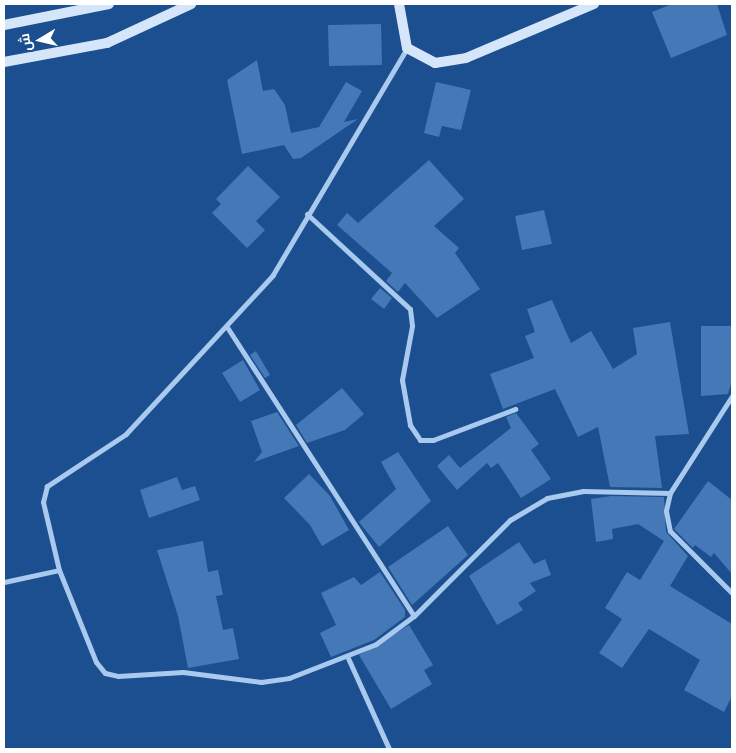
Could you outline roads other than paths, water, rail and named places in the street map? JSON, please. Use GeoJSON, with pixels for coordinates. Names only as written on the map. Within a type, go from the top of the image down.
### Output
{"type":"FeatureCollection","features":[{"type":"Feature","properties":{"kind":"main road"},"geometry":{"type":"LineString","coordinates":[[4,25],[108,4]]}},
{"type":"Feature","properties":{"kind":"main road"},"geometry":{"type":"LineString","coordinates":[[4,62],[107,43],[191,4]]}},
{"type":"Feature","properties":{"kind":"main road"},"geometry":{"type":"LineString","coordinates":[[399,4],[407,48],[435,63],[466,58],[594,4]]}},
{"type":"Feature","properties":{"kind":"street"},"geometry":{"type":"LineString","coordinates":[[407,48],[307,214],[273,275],[227,327],[126,434],[47,486],[43,502],[59,570],[96,662],[105,672],[183,672],[261,682],[289,678],[348,658],[414,616],[510,520],[547,498],[583,491],[670,493]]}},
{"type":"Feature","properties":{"kind":"street"},"geometry":{"type":"LineString","coordinates":[[307,214],[410,309],[412,326],[402,380],[410,425],[420,440],[433,440],[515,409]]}},
{"type":"Feature","properties":{"kind":"street"},"geometry":{"type":"LineString","coordinates":[[227,327],[414,616]]}},
{"type":"Feature","properties":{"kind":"street"},"geometry":{"type":"LineString","coordinates":[[732,396],[670,493],[666,511],[670,532],[732,593]]}},
{"type":"Feature","properties":{"kind":"street"},"geometry":{"type":"LineString","coordinates":[[4,582],[59,570]]}},
{"type":"Feature","properties":{"kind":"street"},"geometry":{"type":"LineString","coordinates":[[348,658],[389,749]]}}]}
